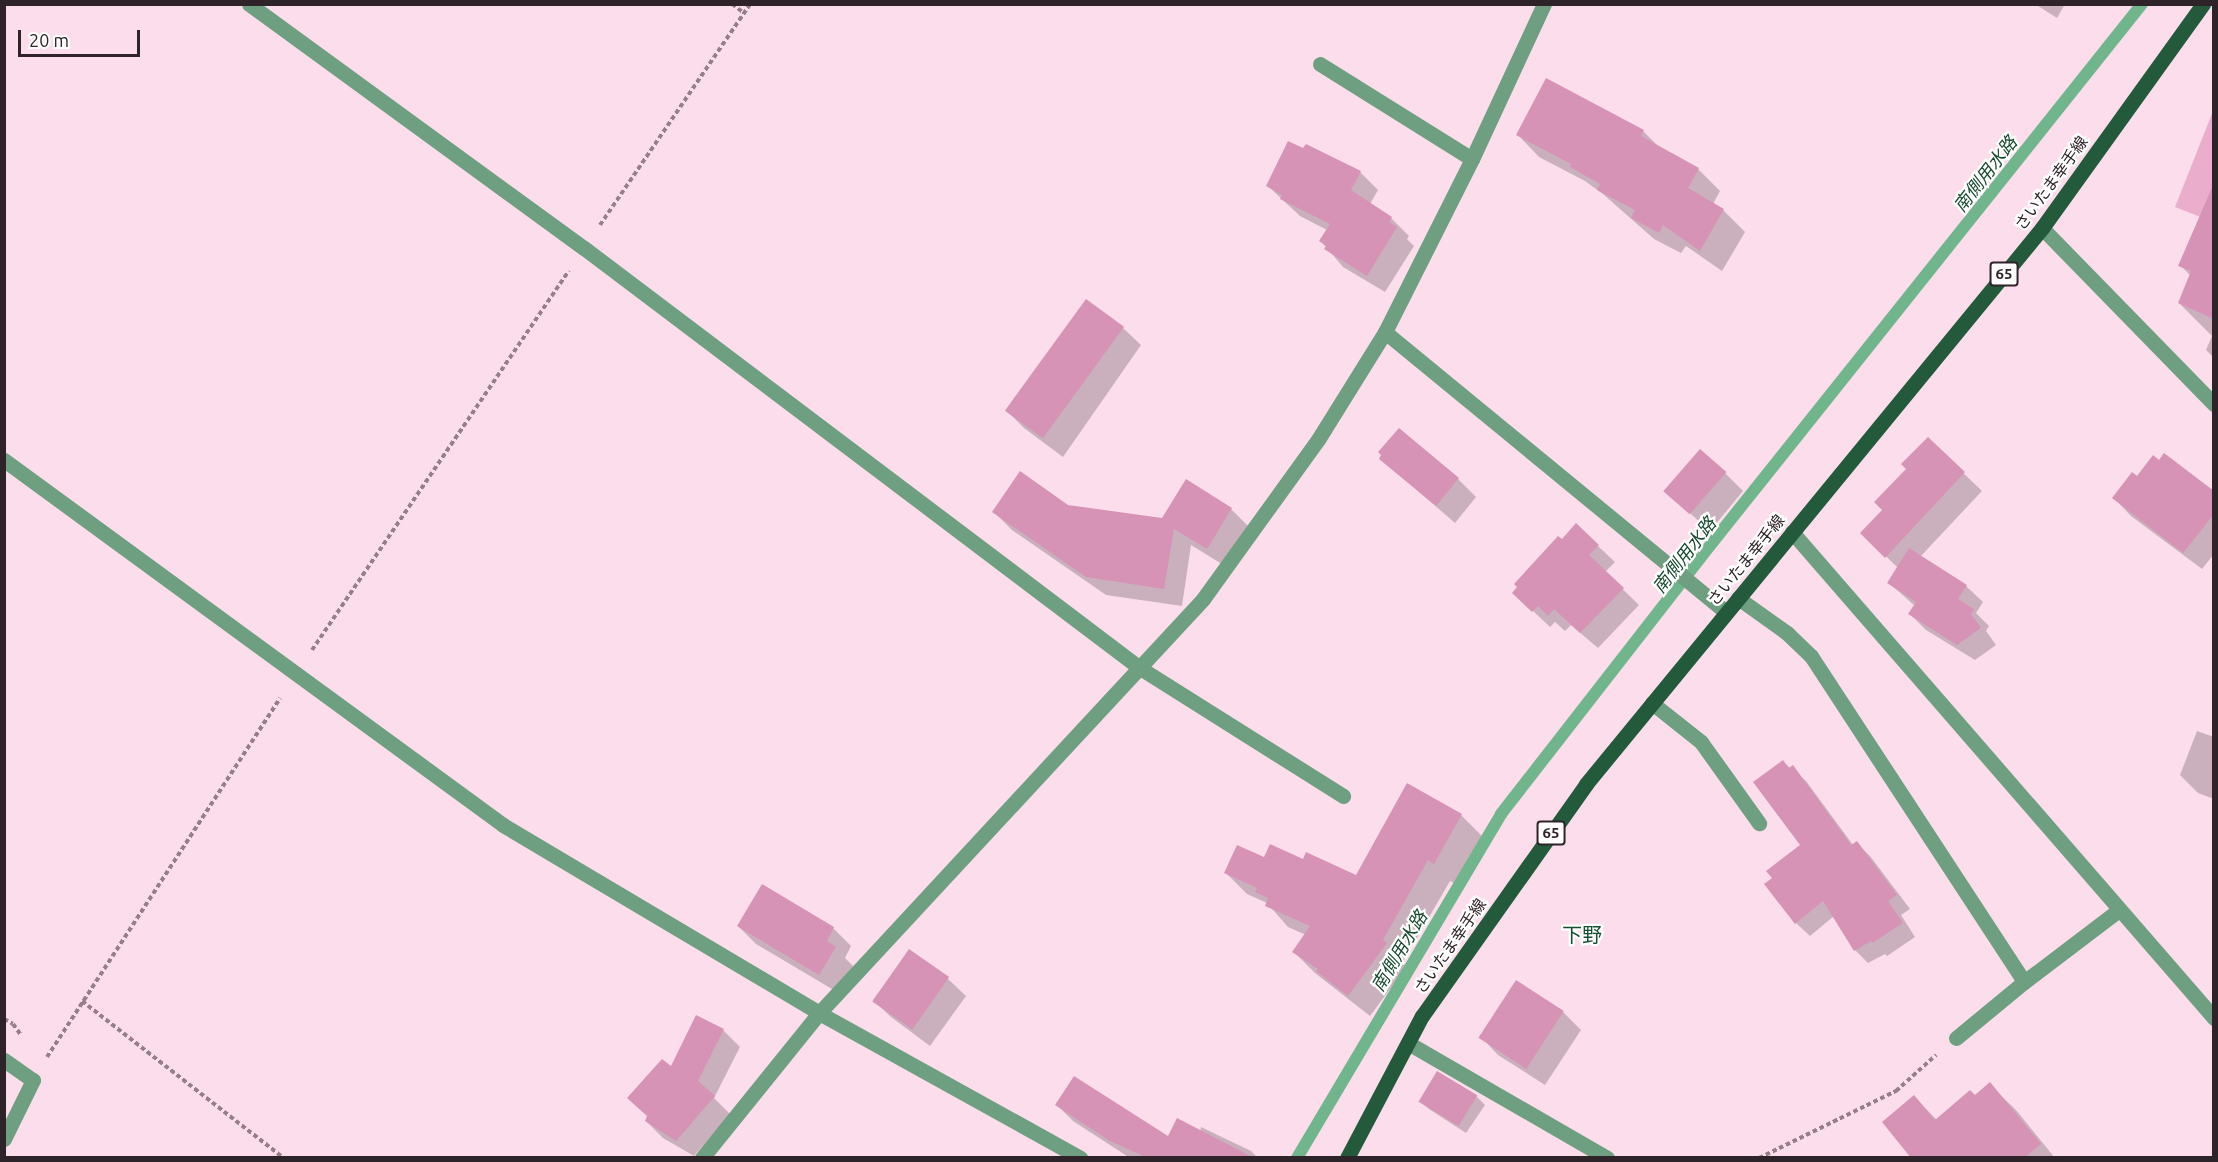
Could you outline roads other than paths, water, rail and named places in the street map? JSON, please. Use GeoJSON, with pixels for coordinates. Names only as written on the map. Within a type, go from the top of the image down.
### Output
{"type":"FeatureCollection","features":[{"type":"Feature","properties":{"kind":"main road","name":"さいたま幸手線"},"geometry":{"type":"LineString","coordinates":[[1347,1158],[1422,1016],[1586,784],[2042,228],[2203,4]]}},
{"type":"Feature","properties":{"kind":"street"},"geometry":{"type":"LineString","coordinates":[[249,4],[584,248],[1140,668],[1342,796]]}},
{"type":"Feature","properties":{"kind":"street"},"geometry":{"type":"LineString","coordinates":[[702,1158],[819,1013],[1140,668],[1209,590],[1319,438],[1385,332],[1472,159],[1544,4]]}},
{"type":"Feature","properties":{"kind":"street"},"geometry":{"type":"LineString","coordinates":[[1320,64],[1472,159]]}},
{"type":"Feature","properties":{"kind":"street"},"geometry":{"type":"LineString","coordinates":[[2042,228],[2214,404]]}},
{"type":"Feature","properties":{"kind":"street"},"geometry":{"type":"LineString","coordinates":[[1385,332],[1726,612]]}},
{"type":"Feature","properties":{"kind":"street"},"geometry":{"type":"LineString","coordinates":[[4,460],[503,825],[819,1013],[1081,1158]]}},
{"type":"Feature","properties":{"kind":"street"},"geometry":{"type":"LineString","coordinates":[[1792,532],[2214,1018]]}},
{"type":"Feature","properties":{"kind":"street"},"geometry":{"type":"LineString","coordinates":[[1738,597],[1787,633],[1811,656],[2024,982]]}},
{"type":"Feature","properties":{"kind":"street"},"geometry":{"type":"LineString","coordinates":[[1652,703],[1701,742],[1758,823]]}},
{"type":"Feature","properties":{"kind":"street"},"geometry":{"type":"LineString","coordinates":[[1956,1038],[2024,982],[2119,910]]}},
{"type":"Feature","properties":{"kind":"street"},"geometry":{"type":"LineString","coordinates":[[1408,1043],[1607,1158]]}},
{"type":"Feature","properties":{"kind":"street"},"geometry":{"type":"LineString","coordinates":[[4,1060],[33,1080],[4,1139]]}},
{"type":"Feature","properties":{"kind":"waterway","name":"南側用水路"},"geometry":{"type":"LineString","coordinates":[[1297,1158],[1501,814],[1712,543],[2142,4]]}},
{"type":"Feature","properties":{"kind":"district","name":"下野"},"geometry":{"type":"Point","coordinates":[1582,934]}}]}
